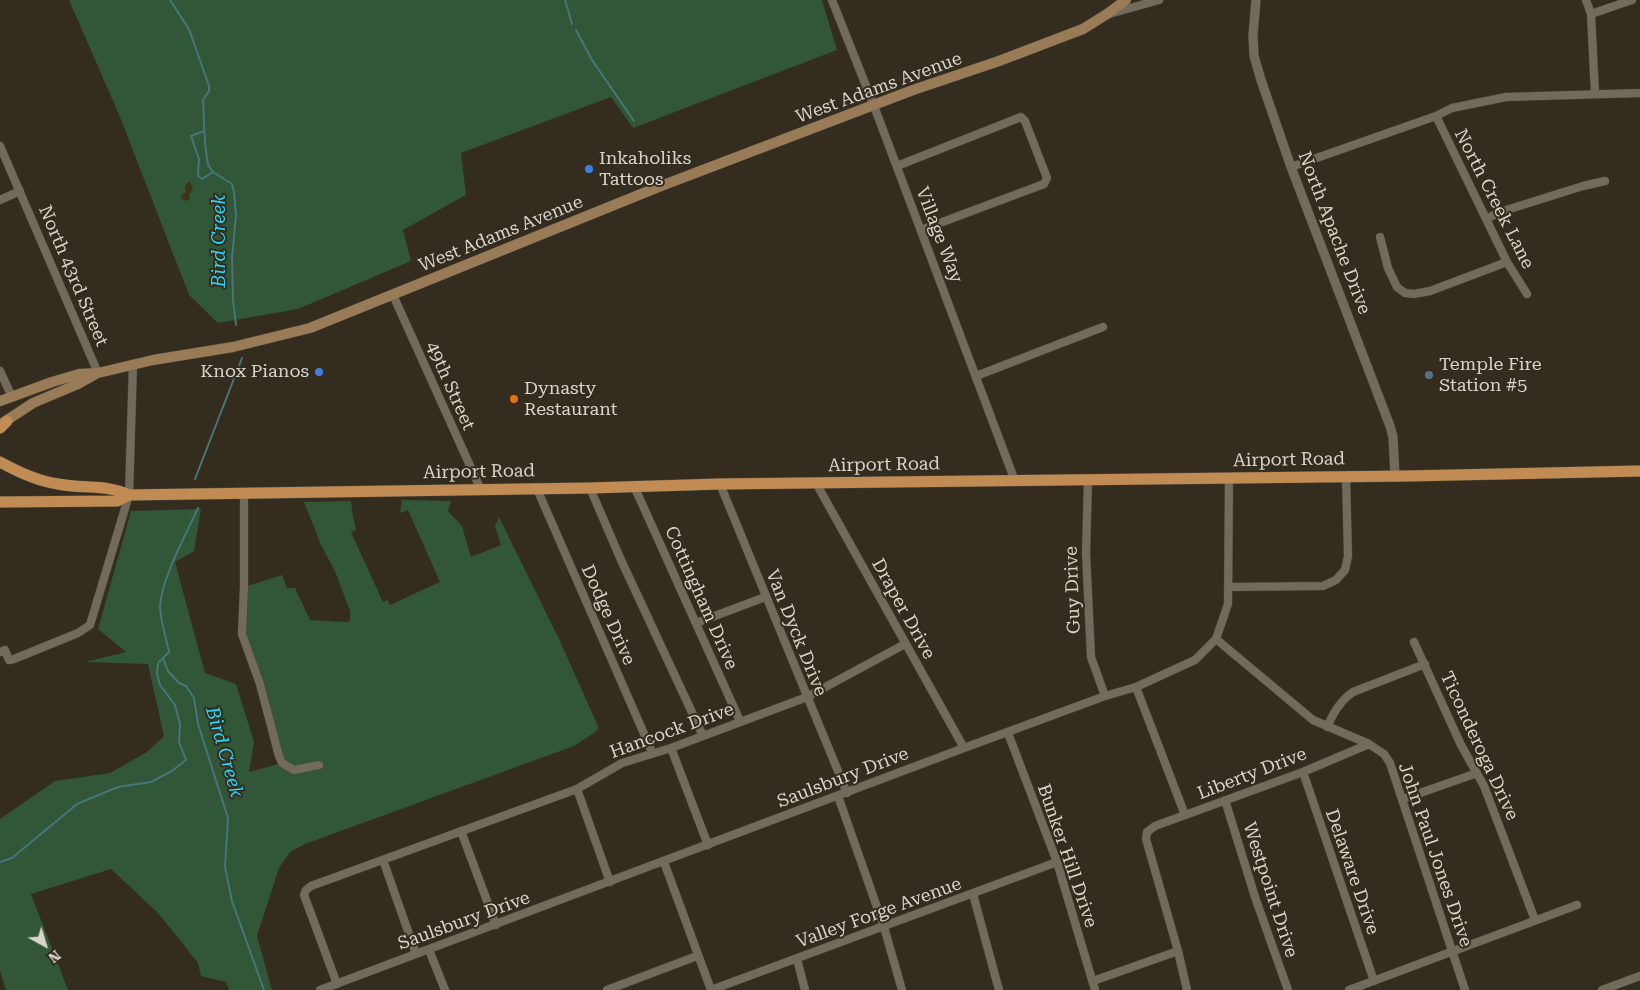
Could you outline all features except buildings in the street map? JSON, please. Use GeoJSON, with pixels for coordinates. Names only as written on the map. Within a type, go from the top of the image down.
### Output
{"type":"FeatureCollection","features":[{"type":"Feature","properties":{"kind":"main road","name":"West Adams Avenue"},"geometry":{"type":"LineString","coordinates":[[0,401],[65,377],[98,373],[133,364],[233,347],[302,330],[654,189],[913,90],[999,61],[1083,29],[1126,0]]}},
{"type":"Feature","properties":{"kind":"main road","name":"West Adams Avenue"},"geometry":{"type":"LineString","coordinates":[[2,425],[33,403],[78,384],[98,373]]}},
{"type":"Feature","properties":{"kind":"main road","name":"Airport Road"},"geometry":{"type":"LineString","coordinates":[[2,462],[28,476],[57,484],[107,487],[130,495]]}},
{"type":"Feature","properties":{"kind":"main road","name":"Airport Road"},"geometry":{"type":"LineString","coordinates":[[0,502],[117,501],[130,495],[537,489],[720,484],[1346,477],[1640,471]]}},
{"type":"Feature","properties":{"kind":"street","name":"Village Way"},"geometry":{"type":"LineString","coordinates":[[832,0],[897,166],[1015,481]]}},
{"type":"Feature","properties":{"kind":"street"},"geometry":{"type":"LineString","coordinates":[[1107,14],[1159,0]]}},
{"type":"Feature","properties":{"kind":"street","name":"North Apache Drive"},"geometry":{"type":"LineString","coordinates":[[1256,0],[1253,35],[1254,56],[1292,167],[1390,426],[1393,437],[1395,476]]}},
{"type":"Feature","properties":{"kind":"street"},"geometry":{"type":"LineString","coordinates":[[1586,0],[1591,14],[1595,94]]}},
{"type":"Feature","properties":{"kind":"street"},"geometry":{"type":"LineString","coordinates":[[1591,14],[1632,0]]}},
{"type":"Feature","properties":{"kind":"street"},"geometry":{"type":"LineString","coordinates":[[1292,167],[1436,116],[1452,108],[1506,97],[1640,94]]}},
{"type":"Feature","properties":{"kind":"street","name":"North Creek Lane"},"geometry":{"type":"LineString","coordinates":[[1436,116],[1507,262],[1527,294]]}},
{"type":"Feature","properties":{"kind":"street"},"geometry":{"type":"LineString","coordinates":[[897,166],[1021,117],[1025,121],[1044,170],[1047,178],[1044,184],[921,230]]}},
{"type":"Feature","properties":{"kind":"street","name":"North 43rd Street"},"geometry":{"type":"LineString","coordinates":[[0,146],[98,373]]}},
{"type":"Feature","properties":{"kind":"street"},"geometry":{"type":"LineString","coordinates":[[1486,219],[1500,212],[1583,186],[1606,181]]}},
{"type":"Feature","properties":{"kind":"street"},"geometry":{"type":"LineString","coordinates":[[0,200],[20,191]]}},
{"type":"Feature","properties":{"kind":"street"},"geometry":{"type":"LineString","coordinates":[[1380,237],[1388,268],[1397,288],[1405,293],[1414,294],[1430,290],[1507,262]]}},
{"type":"Feature","properties":{"kind":"street","name":"49th Street"},"geometry":{"type":"LineString","coordinates":[[393,295],[480,490]]}},
{"type":"Feature","properties":{"kind":"street"},"geometry":{"type":"LineString","coordinates":[[976,376],[1103,327]]}},
{"type":"Feature","properties":{"kind":"street"},"geometry":{"type":"LineString","coordinates":[[3,651],[9,660],[14,659],[78,633],[90,625],[130,495],[133,364]]}},
{"type":"Feature","properties":{"kind":"street"},"geometry":{"type":"LineString","coordinates":[[0,371],[12,397]]}},
{"type":"Feature","properties":{"kind":"street"},"geometry":{"type":"LineString","coordinates":[[1228,587],[1323,586],[1336,580],[1345,570],[1348,556],[1346,477]]}},
{"type":"Feature","properties":{"kind":"street","name":"Saulsbury Drive"},"geometry":{"type":"LineString","coordinates":[[320,990],[708,846],[964,748],[1136,686],[1195,660],[1216,639],[1228,604],[1229,478]]}},
{"type":"Feature","properties":{"kind":"street","name":"Guy Drive"},"geometry":{"type":"LineString","coordinates":[[1088,480],[1086,553],[1091,657],[1105,696]]}},
{"type":"Feature","properties":{"kind":"street","name":"Draper Drive"},"geometry":{"type":"LineString","coordinates":[[816,483],[904,644],[964,748]]}},
{"type":"Feature","properties":{"kind":"street","name":"Van Dyck Drive"},"geometry":{"type":"LineString","coordinates":[[720,484],[806,698],[847,793]]}},
{"type":"Feature","properties":{"kind":"street","name":"Cottingham Drive"},"geometry":{"type":"LineString","coordinates":[[634,486],[740,722]]}},
{"type":"Feature","properties":{"kind":"street"},"geometry":{"type":"LineString","coordinates":[[590,488],[620,560],[704,736]]}},
{"type":"Feature","properties":{"kind":"street","name":"Dodge Drive"},"geometry":{"type":"LineString","coordinates":[[537,489],[652,752]]}},
{"type":"Feature","properties":{"kind":"street"},"geometry":{"type":"LineString","coordinates":[[244,494],[242,634],[260,684],[282,763],[294,770],[319,765]]}},
{"type":"Feature","properties":{"kind":"street"},"geometry":{"type":"LineString","coordinates":[[696,623],[765,597]]}},
{"type":"Feature","properties":{"kind":"street","name":"John Paul Jones Drive"},"geometry":{"type":"LineString","coordinates":[[1216,639],[1313,720],[1369,744],[1384,754],[1390,763],[1403,800],[1465,990]]}},
{"type":"Feature","properties":{"kind":"street","name":"Ticonderoga Drive"},"geometry":{"type":"LineString","coordinates":[[1414,642],[1461,745],[1484,786],[1535,920]]}},
{"type":"Feature","properties":{"kind":"street","name":"Hancock Drive"},"geometry":{"type":"LineString","coordinates":[[337,984],[304,895],[311,886],[577,789],[622,763],[652,752],[671,748],[806,698],[904,644]]}},
{"type":"Feature","properties":{"kind":"street"},"geometry":{"type":"LineString","coordinates":[[1327,726],[1336,708],[1344,698],[1353,692],[1425,664]]}},
{"type":"Feature","properties":{"kind":"street"},"geometry":{"type":"LineString","coordinates":[[1136,686],[1185,815]]}},
{"type":"Feature","properties":{"kind":"street","name":"Bunker Hill Drive"},"geometry":{"type":"LineString","coordinates":[[1008,733],[1057,862],[1095,990]]}},
{"type":"Feature","properties":{"kind":"street","name":"Liberty Drive"},"geometry":{"type":"LineString","coordinates":[[1178,951],[1146,839],[1147,832],[1155,826],[1303,772],[1369,744]]}},
{"type":"Feature","properties":{"kind":"street"},"geometry":{"type":"LineString","coordinates":[[671,748],[708,846]]}},
{"type":"Feature","properties":{"kind":"street","name":"Delaware Drive"},"geometry":{"type":"LineString","coordinates":[[1303,772],[1374,981]]}},
{"type":"Feature","properties":{"kind":"street"},"geometry":{"type":"LineString","coordinates":[[1403,800],[1477,772]]}},
{"type":"Feature","properties":{"kind":"street"},"geometry":{"type":"LineString","coordinates":[[577,789],[610,882]]}},
{"type":"Feature","properties":{"kind":"street"},"geometry":{"type":"LineString","coordinates":[[838,796],[884,927],[902,990]]}},
{"type":"Feature","properties":{"kind":"street","name":"Westpoint Drive"},"geometry":{"type":"LineString","coordinates":[[1225,800],[1255,897],[1288,990]]}},
{"type":"Feature","properties":{"kind":"street"},"geometry":{"type":"LineString","coordinates":[[461,831],[496,925]]}},
{"type":"Feature","properties":{"kind":"street"},"geometry":{"type":"LineString","coordinates":[[383,860],[416,954]]}},
{"type":"Feature","properties":{"kind":"street"},"geometry":{"type":"LineString","coordinates":[[664,862],[711,990]]}},
{"type":"Feature","properties":{"kind":"street","name":"Valley Forge Avenue"},"geometry":{"type":"LineString","coordinates":[[711,990],[1057,862]]}},
{"type":"Feature","properties":{"kind":"street"},"geometry":{"type":"LineString","coordinates":[[973,894],[999,990]]}},
{"type":"Feature","properties":{"kind":"street"},"geometry":{"type":"LineString","coordinates":[[1349,990],[1578,905]]}},
{"type":"Feature","properties":{"kind":"street"},"geometry":{"type":"LineString","coordinates":[[429,950],[445,990]]}},
{"type":"Feature","properties":{"kind":"street"},"geometry":{"type":"LineString","coordinates":[[1093,981],[1178,951],[1187,990]]}},
{"type":"Feature","properties":{"kind":"street"},"geometry":{"type":"LineString","coordinates":[[607,990],[697,956]]}},
{"type":"Feature","properties":{"kind":"street"},"geometry":{"type":"LineString","coordinates":[[798,959],[805,990]]}},
{"type":"Feature","properties":{"kind":"street"},"geometry":{"type":"LineString","coordinates":[[1602,990],[1640,976]]}},
{"type":"Feature","properties":{"kind":"green space"},"geometry":{"type":"Polygon","coordinates":[[[69,0],[822,0],[837,50],[633,128],[611,97],[461,153],[466,195],[403,230],[411,261],[298,309],[218,323],[189,295],[120,117],[69,0]]]}},
{"type":"Feature","properties":{"kind":"green space"},"geometry":{"type":"Polygon","coordinates":[[[402,500],[451,501],[448,511],[462,526],[471,557],[501,545],[495,526],[499,517],[559,639],[598,726],[597,731],[574,746],[305,844],[290,852],[279,868],[257,936],[272,990],[229,990],[226,982],[201,976],[198,963],[159,914],[111,869],[31,894],[68,990],[6,990],[0,971],[0,819],[55,781],[110,773],[147,752],[164,736],[148,664],[85,662],[126,652],[98,629],[131,511],[201,509],[194,551],[175,562],[205,673],[236,684],[254,742],[249,772],[282,763],[242,634],[244,587],[282,575],[287,588],[295,588],[310,620],[348,622],[350,620],[350,611],[335,571],[321,545],[304,502],[351,501],[356,530],[351,532],[383,602],[388,600],[390,605],[440,582],[408,510],[400,513],[402,500]]]}},
{"type":"Feature","properties":{"kind":"sand"},"geometry":{"type":"Polygon","coordinates":[[[190,182],[193,189],[189,195],[190,199],[186,201],[181,196],[186,192],[185,187],[190,182]]]}},
{"type":"Feature","properties":{"kind":"waterway","name":"Bird Creek"},"geometry":{"type":"LineString","coordinates":[[170,0],[189,29],[209,86],[209,91],[203,100],[208,165],[213,172],[232,184],[234,192],[236,215],[232,258],[233,300],[236,325]]}},
{"type":"Feature","properties":{"kind":"waterway"},"geometry":{"type":"LineString","coordinates":[[565,0],[572,24]]}},
{"type":"Feature","properties":{"kind":"waterway"},"geometry":{"type":"LineString","coordinates":[[576,30],[592,60],[634,121]]}},
{"type":"Feature","properties":{"kind":"waterway"},"geometry":{"type":"LineString","coordinates":[[204,131],[191,136],[199,159],[198,176],[202,179],[213,172]]}},
{"type":"Feature","properties":{"kind":"waterway","name":"Bird Creek"},"geometry":{"type":"LineString","coordinates":[[195,479],[242,358]]}},
{"type":"Feature","properties":{"kind":"waterway","name":"Bird Creek"},"geometry":{"type":"LineString","coordinates":[[198,508],[165,582],[160,611],[169,652],[163,658],[168,671],[179,683],[186,686],[194,698],[198,724],[228,818],[225,867],[232,901],[264,990]]}},
{"type":"Feature","properties":{"kind":"waterway"},"geometry":{"type":"LineString","coordinates":[[0,862],[12,858],[77,804],[118,787],[151,782],[172,771],[186,760],[179,742],[180,724],[175,705],[160,685],[157,674],[158,663],[163,658]]}},
{"type":"Feature","properties":{"kind":"place","name":"Inkaholiks Tattoos"},"geometry":{"type":"Point","coordinates":[589,169]}},
{"type":"Feature","properties":{"kind":"place","name":"Knox Pianos"},"geometry":{"type":"Point","coordinates":[319,372]}},
{"type":"Feature","properties":{"kind":"place","name":"Temple Fire Station #5"},"geometry":{"type":"Point","coordinates":[1429,375]}},
{"type":"Feature","properties":{"kind":"place","name":"Dynasty Restaurant"},"geometry":{"type":"Point","coordinates":[514,399]}}]}
